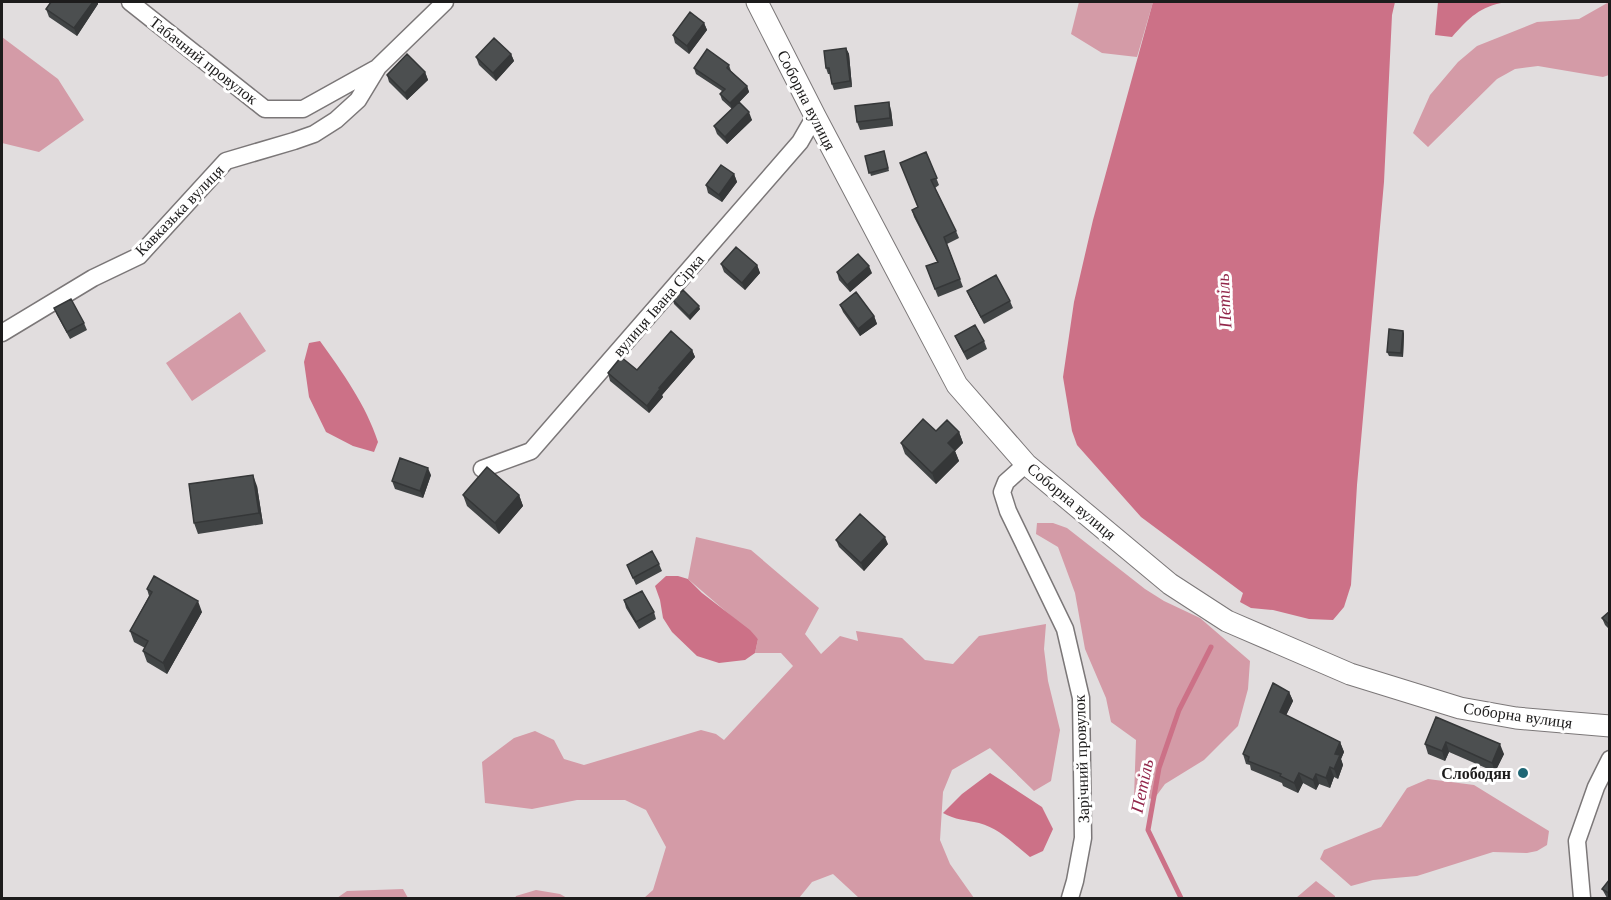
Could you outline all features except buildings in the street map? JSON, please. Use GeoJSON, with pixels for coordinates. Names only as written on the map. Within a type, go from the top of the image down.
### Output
{"type":"FeatureCollection","features":[{"type":"Feature","properties":{"kind":"street","name":"Табачний провулок"},"geometry":{"type":"LineString","coordinates":[[130,2],[265,109],[303,110],[378,68]]}},
{"type":"Feature","properties":{"kind":"street"},"geometry":{"type":"LineString","coordinates":[[378,68],[445,2]]}},
{"type":"Feature","properties":{"kind":"street","name":"Соборна вулиця"},"geometry":{"type":"LineString","coordinates":[[757,2],[814,116],[957,385],[1026,464],[1170,584],[1227,621],[1350,674],[1460,708],[1516,718],[1610,726]]}},
{"type":"Feature","properties":{"kind":"street","name":"Кавказька вулиця"},"geometry":{"type":"LineString","coordinates":[[2,333],[93,278],[139,256],[226,161],[314,134],[336,120],[358,100],[378,68]]}},
{"type":"Feature","properties":{"kind":"street","name":"вулиця Івана Сірка"},"geometry":{"type":"LineString","coordinates":[[482,469],[531,452],[800,142],[814,116]]}},
{"type":"Feature","properties":{"kind":"street","name":"Зарічний провулок"},"geometry":{"type":"LineString","coordinates":[[1026,464],[1006,482],[1002,492],[1008,511],[1065,629],[1081,699],[1083,838],[1076,881],[1070,898]]}},
{"type":"Feature","properties":{"kind":"street"},"geometry":{"type":"LineString","coordinates":[[1582,898],[1577,841],[1596,788],[1610,759]]}},
{"type":"Feature","properties":{"kind":"shaded area"},"geometry":{"type":"Polygon","coordinates":[[[1079,2],[1153,2],[1137,57],[1102,53],[1071,34],[1079,2]]]}},
{"type":"Feature","properties":{"kind":"shaded area"},"geometry":{"type":"Polygon","coordinates":[[[1609,2],[1609,75],[1603,77],[1538,66],[1515,69],[1497,79],[1428,147],[1413,133],[1430,95],[1458,62],[1477,46],[1537,22],[1579,19],[1609,2]]]}},
{"type":"Feature","properties":{"kind":"shaded area"},"geometry":{"type":"Polygon","coordinates":[[[2,37],[58,79],[84,120],[39,152],[2,143],[2,37]]]}},
{"type":"Feature","properties":{"kind":"shaded area"},"geometry":{"type":"Polygon","coordinates":[[[240,312],[266,351],[192,401],[166,363],[240,312]]]}},
{"type":"Feature","properties":{"kind":"shaded area"},"geometry":{"type":"Polygon","coordinates":[[[1037,523],[1053,523],[1067,528],[1145,589],[1200,618],[1250,661],[1248,689],[1238,726],[1204,760],[1165,784],[1154,799],[1134,797],[1136,740],[1111,722],[1106,698],[1085,649],[1075,593],[1058,547],[1036,534],[1037,523]]]}},
{"type":"Feature","properties":{"kind":"shaded area"},"geometry":{"type":"Polygon","coordinates":[[[696,537],[751,550],[819,608],[805,634],[821,654],[840,636],[858,641],[856,631],[902,638],[925,660],[953,664],[979,636],[1046,624],[1044,649],[1048,681],[1060,730],[1051,781],[1034,791],[990,748],[952,770],[943,792],[940,840],[950,864],[974,898],[859,898],[833,874],[812,882],[799,898],[644,898],[653,890],[666,847],[646,810],[625,800],[577,800],[532,809],[485,803],[482,762],[514,738],[535,731],[554,740],[564,759],[584,765],[701,730],[716,734],[724,740],[793,666],[781,653],[755,653],[758,639],[688,579],[696,537]]]}},
{"type":"Feature","properties":{"kind":"shaded area"},"geometry":{"type":"Polygon","coordinates":[[[1428,779],[1474,785],[1549,831],[1547,845],[1537,851],[1527,853],[1493,852],[1417,876],[1373,880],[1351,886],[1320,859],[1324,850],[1381,827],[1407,788],[1428,779]]]}},
{"type":"Feature","properties":{"kind":"shaded area"},"geometry":{"type":"Polygon","coordinates":[[[1316,881],[1335,898],[1296,898],[1316,881]]]}},
{"type":"Feature","properties":{"kind":"shaded area"},"geometry":{"type":"Polygon","coordinates":[[[403,889],[408,898],[337,898],[347,891],[403,889]]]}},
{"type":"Feature","properties":{"kind":"shaded area"},"geometry":{"type":"Polygon","coordinates":[[[536,890],[560,894],[567,898],[515,898],[536,890]]]}},
{"type":"Feature","properties":{"kind":"water"},"geometry":{"type":"Polygon","coordinates":[[[1153,2],[1395,2],[1392,15],[1384,182],[1357,485],[1351,585],[1344,607],[1333,620],[1309,619],[1273,610],[1251,608],[1240,602],[1243,593],[1141,517],[1077,445],[1072,431],[1063,377],[1074,302],[1093,220],[1153,2]]]}},
{"type":"Feature","properties":{"kind":"water"},"geometry":{"type":"Polygon","coordinates":[[[1438,2],[1506,2],[1482,10],[1452,37],[1435,35],[1438,2]]]}},
{"type":"Feature","properties":{"kind":"water"},"geometry":{"type":"Polygon","coordinates":[[[320,341],[345,377],[367,415],[378,442],[374,452],[353,446],[326,432],[309,397],[304,362],[309,343],[320,341]]]}},
{"type":"Feature","properties":{"kind":"water"},"geometry":{"type":"Polygon","coordinates":[[[666,576],[688,579],[702,593],[750,630],[758,639],[755,653],[745,660],[719,663],[697,656],[672,632],[663,618],[655,586],[666,576]]]}},
{"type":"Feature","properties":{"kind":"water"},"geometry":{"type":"Polygon","coordinates":[[[990,773],[1042,807],[1053,829],[1043,851],[1030,857],[1006,837],[986,825],[943,813],[962,794],[990,773]]]}},
{"type":"Feature","properties":{"kind":"waterway","name":"Петіль"},"geometry":{"type":"LineString","coordinates":[[1181,898],[1148,830],[1159,768],[1179,710],[1211,647]]}},
{"type":"Feature","properties":{"kind":"place","name":"Слободян"},"geometry":{"type":"Point","coordinates":[1523,773]}}]}
